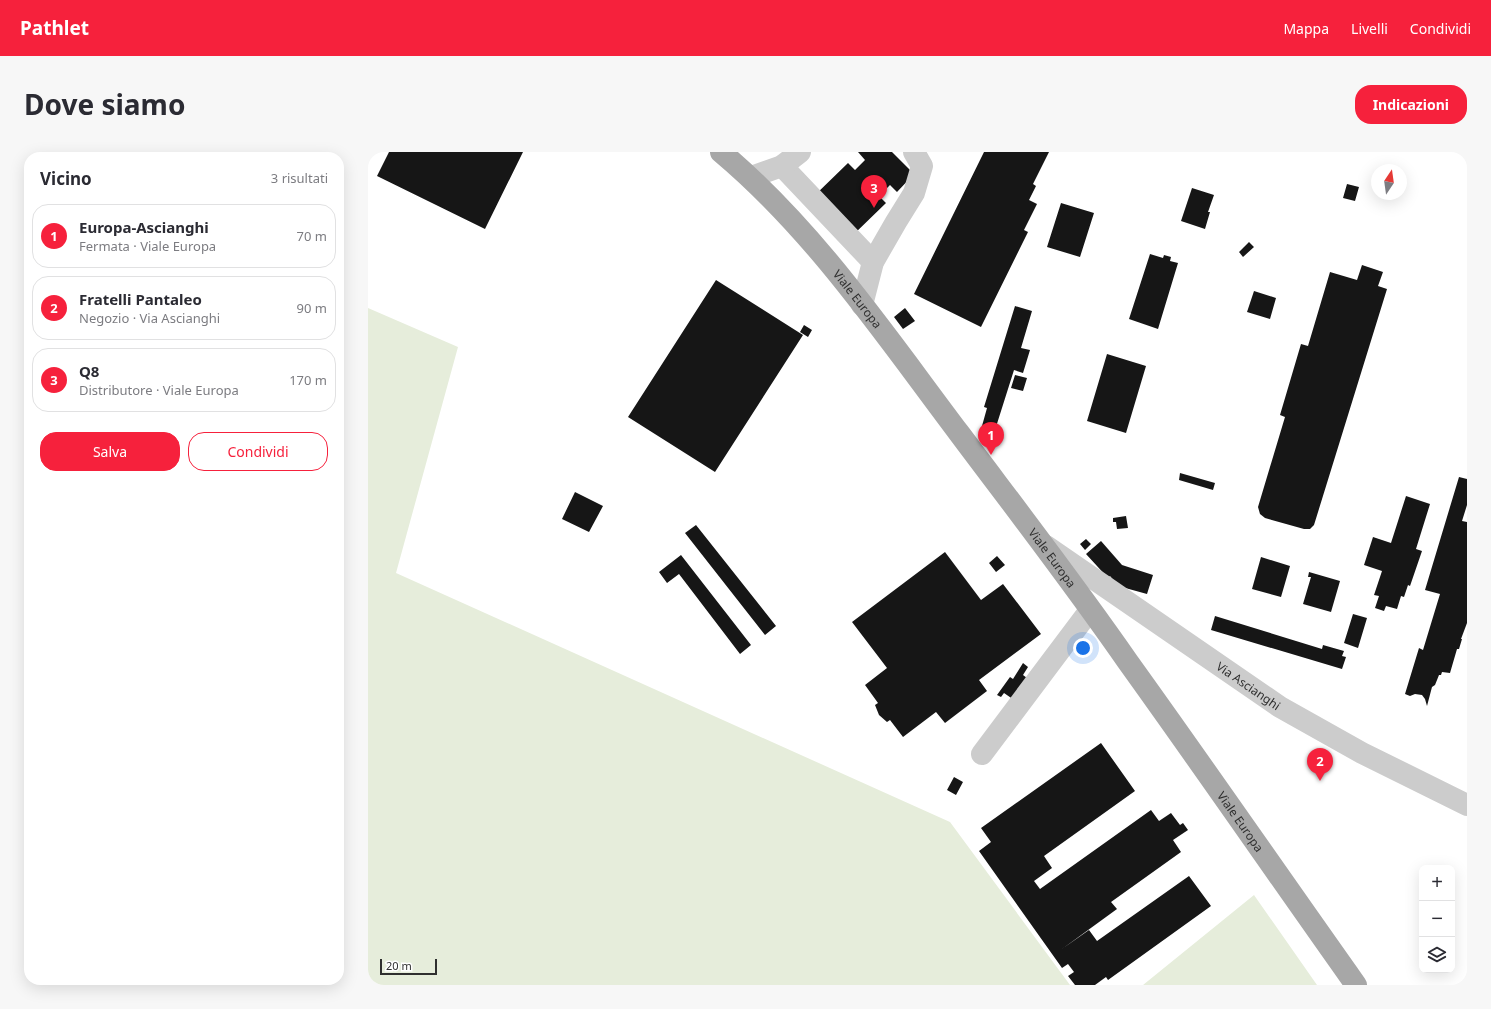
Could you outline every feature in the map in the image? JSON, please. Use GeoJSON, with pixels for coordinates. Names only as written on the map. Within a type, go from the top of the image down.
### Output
{"type":"FeatureCollection","features":[{"type":"Feature","properties":{"kind":"main road","name":"Viale Europa"},"geometry":{"type":"LineString","coordinates":[[721,152],[751,177],[808,239],[862,305],[1043,544],[1127,659],[1356,985]]}},
{"type":"Feature","properties":{"kind":"street"},"geometry":{"type":"LineString","coordinates":[[751,177],[782,166],[800,152]]}},
{"type":"Feature","properties":{"kind":"street"},"geometry":{"type":"LineString","coordinates":[[862,305],[873,262],[914,193],[922,166],[914,152]]}},
{"type":"Feature","properties":{"kind":"street"},"geometry":{"type":"LineString","coordinates":[[782,166],[873,262]]}},
{"type":"Feature","properties":{"kind":"street","name":"Via Ascianghi"},"geometry":{"type":"LineString","coordinates":[[1043,544],[1280,707],[1362,753],[1467,805]]}},
{"type":"Feature","properties":{"kind":"street"},"geometry":{"type":"LineString","coordinates":[[982,754],[1090,610]]}},
{"type":"Feature","properties":{"kind":"green space"},"geometry":{"type":"Polygon","coordinates":[[[368,308],[458,347],[396,573],[950,822],[1070,985],[368,985],[368,308]]]}},
{"type":"Feature","properties":{"kind":"green space"},"geometry":{"type":"Polygon","coordinates":[[[1254,895],[1317,985],[1143,985],[1254,895]]]}},
{"type":"Feature","properties":{"kind":"building"},"geometry":{"type":"Polygon","coordinates":[[[389,152],[523,152],[485,229],[377,176],[389,152]]]}},
{"type":"Feature","properties":{"kind":"building"},"geometry":{"type":"Polygon","coordinates":[[[858,152],[892,152],[914,174],[897,192],[890,185],[879,196],[886,203],[851,237],[812,198],[848,163],[855,170],[865,160],[858,152]]]}},
{"type":"Feature","properties":{"kind":"building"},"geometry":{"type":"Polygon","coordinates":[[[984,152],[1049,152],[1033,184],[1036,186],[1029,200],[1037,204],[1024,230],[1028,232],[981,327],[914,294],[984,152]]]}},
{"type":"Feature","properties":{"kind":"building"},"geometry":{"type":"Polygon","coordinates":[[[1347,184],[1359,187],[1355,201],[1343,198],[1347,184]]]}},
{"type":"Feature","properties":{"kind":"building"},"geometry":{"type":"Polygon","coordinates":[[[1192,188],[1214,195],[1208,212],[1210,212],[1205,229],[1181,221],[1192,188]]]}},
{"type":"Feature","properties":{"kind":"building"},"geometry":{"type":"Polygon","coordinates":[[[1061,203],[1094,213],[1080,257],[1047,247],[1061,203]]]}},
{"type":"Feature","properties":{"kind":"building"},"geometry":{"type":"Polygon","coordinates":[[[1249,242],[1254,247],[1243,257],[1239,252],[1249,242]]]}},
{"type":"Feature","properties":{"kind":"building"},"geometry":{"type":"Polygon","coordinates":[[[1150,254],[1163,258],[1164,255],[1171,257],[1170,261],[1178,263],[1158,329],[1129,319],[1150,254]]]}},
{"type":"Feature","properties":{"kind":"building"},"geometry":{"type":"Polygon","coordinates":[[[1362,265],[1383,272],[1378,286],[1387,289],[1314,525],[1310,529],[1304,529],[1265,518],[1260,514],[1258,507],[1285,417],[1280,415],[1301,344],[1308,346],[1330,272],[1357,280],[1362,265]]]}},
{"type":"Feature","properties":{"kind":"building"},"geometry":{"type":"Polygon","coordinates":[[[716,280],[803,335],[715,472],[628,417],[716,280]]]}},
{"type":"Feature","properties":{"kind":"building"},"geometry":{"type":"Polygon","coordinates":[[[1254,291],[1276,298],[1270,319],[1247,312],[1254,291]]]}},
{"type":"Feature","properties":{"kind":"building"},"geometry":{"type":"Polygon","coordinates":[[[1015,306],[1032,311],[1021,348],[1030,350],[1023,373],[1014,370],[995,430],[982,426],[987,408],[984,407],[1015,306]]]}},
{"type":"Feature","properties":{"kind":"building"},"geometry":{"type":"Polygon","coordinates":[[[905,308],[915,321],[903,329],[894,317],[905,308]]]}},
{"type":"Feature","properties":{"kind":"building"},"geometry":{"type":"Polygon","coordinates":[[[804,325],[812,330],[808,337],[800,332],[804,325]]]}},
{"type":"Feature","properties":{"kind":"building"},"geometry":{"type":"Polygon","coordinates":[[[1107,354],[1146,366],[1126,433],[1087,421],[1107,354]]]}},
{"type":"Feature","properties":{"kind":"building"},"geometry":{"type":"Polygon","coordinates":[[[1015,375],[1027,378],[1023,391],[1011,388],[1015,375]]]}},
{"type":"Feature","properties":{"kind":"building"},"geometry":{"type":"Polygon","coordinates":[[[1180,473],[1215,483],[1213,490],[1179,480],[1180,473]]]}},
{"type":"Feature","properties":{"kind":"building"},"geometry":{"type":"Polygon","coordinates":[[[1459,477],[1467,479],[1467,505],[1462,521],[1467,522],[1467,623],[1450,673],[1442,672],[1441,675],[1439,675],[1435,685],[1432,687],[1427,706],[1422,695],[1415,694],[1410,696],[1405,694],[1419,648],[1423,650],[1440,594],[1425,590],[1459,477]]]}},
{"type":"Feature","properties":{"kind":"building"},"geometry":{"type":"Polygon","coordinates":[[[575,492],[603,506],[589,532],[562,519],[575,492]]]}},
{"type":"Feature","properties":{"kind":"building"},"geometry":{"type":"Polygon","coordinates":[[[1406,496],[1430,504],[1416,549],[1422,551],[1410,586],[1408,585],[1404,597],[1401,596],[1397,609],[1386,606],[1384,611],[1375,608],[1379,596],[1374,595],[1382,571],[1364,565],[1373,537],[1391,543],[1406,496]]]}},
{"type":"Feature","properties":{"kind":"building"},"geometry":{"type":"Polygon","coordinates":[[[1126,516],[1128,528],[1117,529],[1116,522],[1113,522],[1113,518],[1126,516]]]}},
{"type":"Feature","properties":{"kind":"building"},"geometry":{"type":"Polygon","coordinates":[[[696,525],[776,626],[765,635],[685,533],[696,525]]]}},
{"type":"Feature","properties":{"kind":"building"},"geometry":{"type":"Polygon","coordinates":[[[1086,539],[1091,544],[1085,550],[1080,544],[1086,539]]]}},
{"type":"Feature","properties":{"kind":"building"},"geometry":{"type":"Polygon","coordinates":[[[1101,541],[1122,565],[1153,575],[1147,594],[1118,586],[1110,576],[1108,578],[1086,554],[1101,541]]]}},
{"type":"Feature","properties":{"kind":"building"},"geometry":{"type":"Polygon","coordinates":[[[945,552],[981,600],[1003,584],[1041,634],[979,680],[987,691],[945,723],[936,712],[903,737],[890,720],[887,722],[879,715],[875,705],[878,703],[865,685],[887,668],[852,622],[945,552]]]}},
{"type":"Feature","properties":{"kind":"building"},"geometry":{"type":"Polygon","coordinates":[[[681,555],[751,645],[740,654],[679,574],[667,583],[659,572],[681,555]]]}},
{"type":"Feature","properties":{"kind":"building"},"geometry":{"type":"Polygon","coordinates":[[[997,556],[1005,565],[996,572],[989,563],[997,556]]]}},
{"type":"Feature","properties":{"kind":"building"},"geometry":{"type":"Polygon","coordinates":[[[1261,557],[1290,566],[1281,597],[1252,589],[1261,557]]]}},
{"type":"Feature","properties":{"kind":"building"},"geometry":{"type":"Polygon","coordinates":[[[1309,572],[1340,581],[1331,612],[1303,604],[1311,577],[1308,577],[1309,572]]]}},
{"type":"Feature","properties":{"kind":"building"},"geometry":{"type":"Polygon","coordinates":[[[1353,614],[1367,618],[1358,648],[1344,643],[1353,614]]]}},
{"type":"Feature","properties":{"kind":"building"},"geometry":{"type":"Polygon","coordinates":[[[1215,616],[1322,649],[1323,645],[1344,651],[1342,656],[1346,657],[1342,669],[1211,630],[1215,616]]]}},
{"type":"Feature","properties":{"kind":"building"},"geometry":{"type":"Polygon","coordinates":[[[1023,663],[1028,667],[1023,675],[1031,681],[1017,702],[1004,693],[1001,697],[997,695],[1010,677],[1013,679],[1023,663]]]}},
{"type":"Feature","properties":{"kind":"building"},"geometry":{"type":"Polygon","coordinates":[[[1101,743],[1135,791],[1044,856],[1052,868],[1034,881],[1040,889],[1151,810],[1159,821],[1171,813],[1180,825],[1183,823],[1188,830],[1173,840],[1181,852],[1111,902],[1117,909],[1062,949],[1089,930],[1097,941],[1189,876],[1211,906],[1108,980],[1106,977],[1095,985],[1075,985],[1068,976],[1074,972],[1068,964],[1062,968],[979,851],[991,842],[981,828],[1101,743]]]}},
{"type":"Feature","properties":{"kind":"building"},"geometry":{"type":"Polygon","coordinates":[[[954,777],[963,782],[956,795],[947,790],[954,777]]]}},
{"type":"Feature","properties":{"kind":"place","name":"Q8"},"geometry":{"type":"Point","coordinates":[874,208]}},
{"type":"Feature","properties":{"kind":"place","name":"Europa-Ascianghi"},"geometry":{"type":"Point","coordinates":[991,455]}},
{"type":"Feature","properties":{"kind":"place","name":"Fratelli Pantaleo"},"geometry":{"type":"Point","coordinates":[1320,781]}}]}
